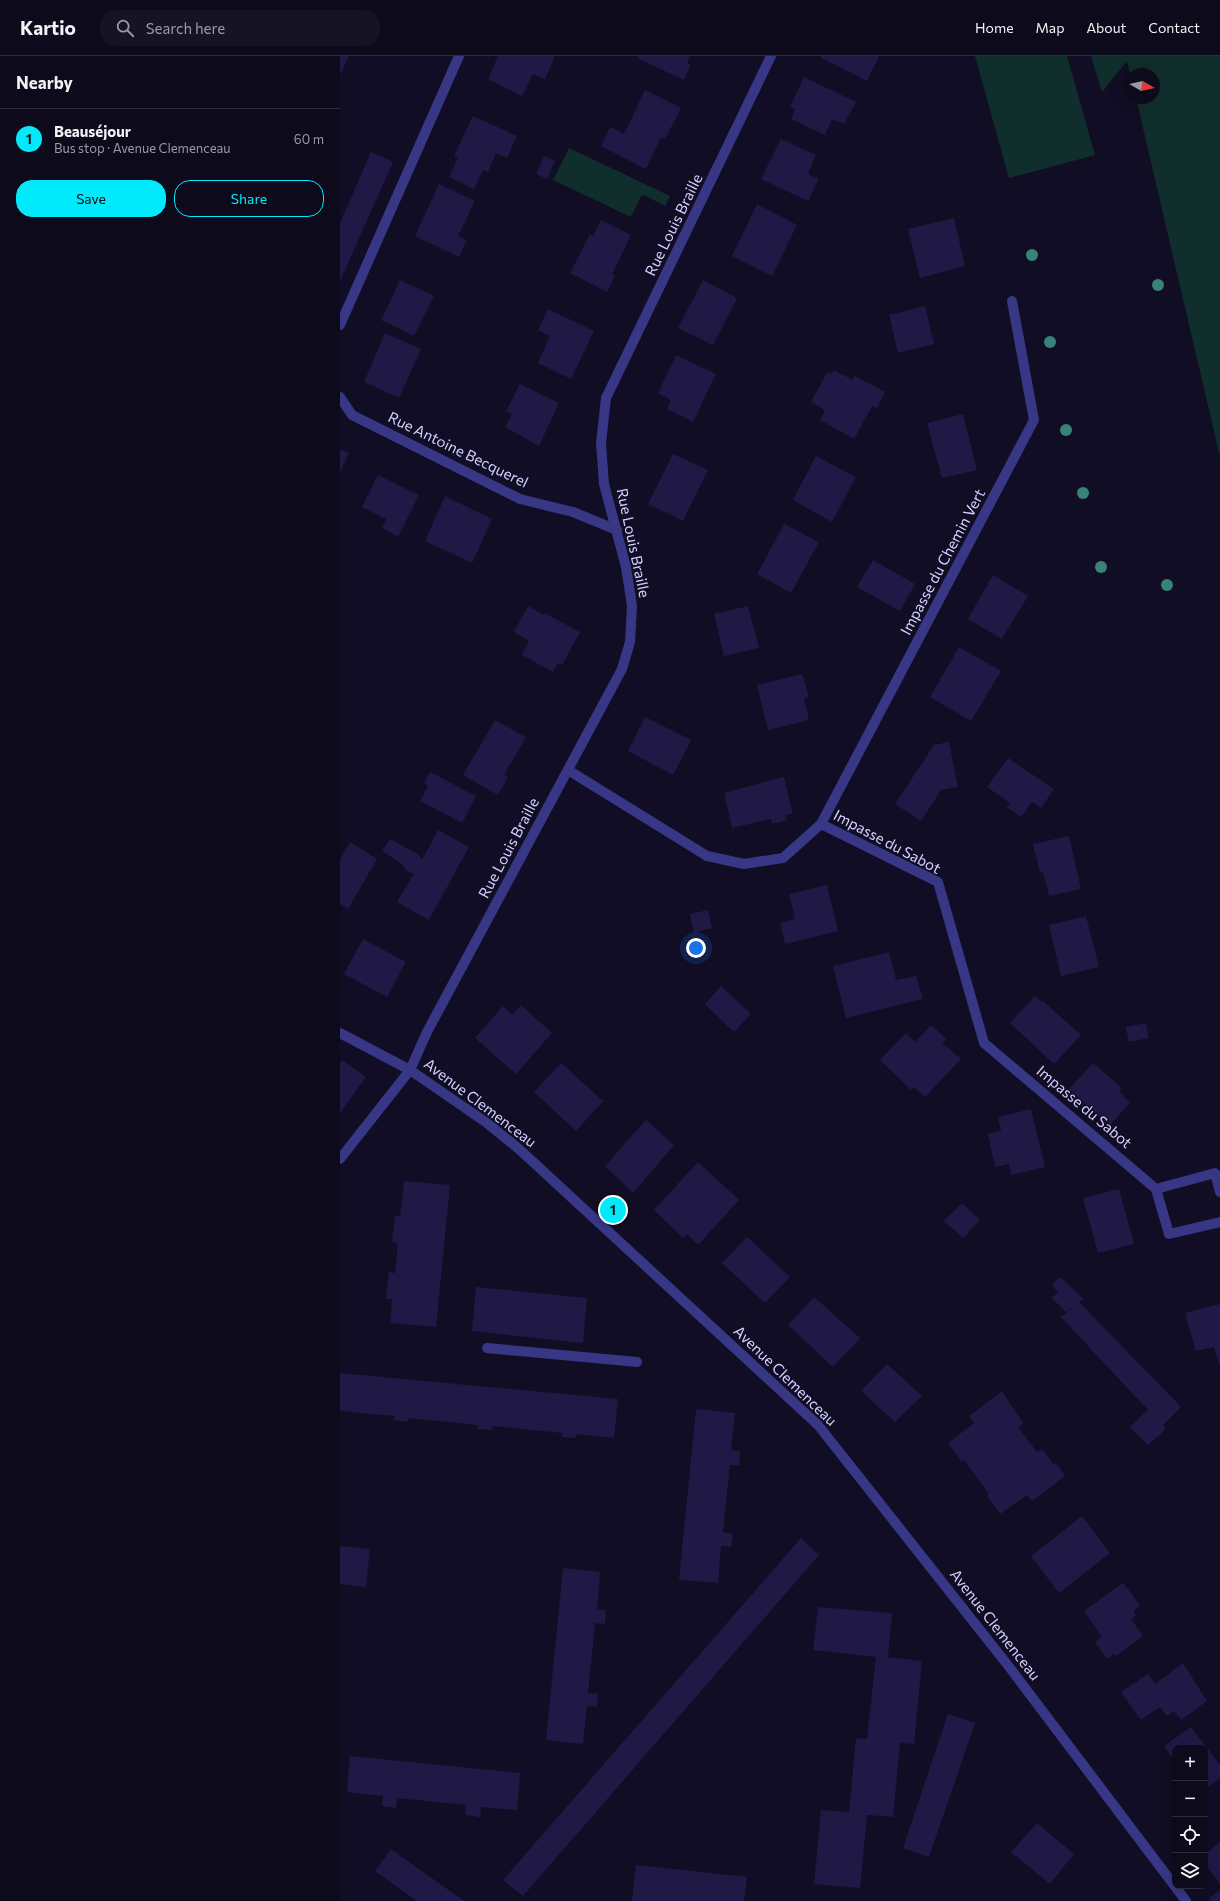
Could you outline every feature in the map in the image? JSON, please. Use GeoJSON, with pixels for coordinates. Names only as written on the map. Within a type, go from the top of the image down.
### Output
{"type":"FeatureCollection","features":[{"type":"Feature","properties":{"kind":"street"},"geometry":{"type":"LineString","coordinates":[[340,325],[460,56]]}},
{"type":"Feature","properties":{"kind":"street","name":"Rue Louis Braille"},"geometry":{"type":"LineString","coordinates":[[340,1159],[410,1070],[426,1032],[622,669],[630,642],[632,606],[626,567],[604,484],[601,443],[606,398],[771,56]]}},
{"type":"Feature","properties":{"kind":"street","name":"Impasse du Chemin Vert"},"geometry":{"type":"LineString","coordinates":[[821,824],[1034,420],[1012,301]]}},
{"type":"Feature","properties":{"kind":"street","name":"Rue Antoine Becquerel"},"geometry":{"type":"LineString","coordinates":[[340,398],[352,415],[520,498],[573,512],[617,530]]}},
{"type":"Feature","properties":{"kind":"street","name":"Impasse du Sabot"},"geometry":{"type":"LineString","coordinates":[[568,770],[707,856],[744,864],[783,858],[821,824],[938,882],[984,1043],[1156,1189]]}},
{"type":"Feature","properties":{"kind":"street","name":"Avenue Clemenceau"},"geometry":{"type":"LineString","coordinates":[[340,1032],[410,1070],[487,1124],[519,1149],[818,1425],[1015,1674],[1186,1901]]}},
{"type":"Feature","properties":{"kind":"street"},"geometry":{"type":"LineString","coordinates":[[1220,1192],[1215,1173],[1156,1189],[1169,1234],[1220,1222]]}},
{"type":"Feature","properties":{"kind":"street"},"geometry":{"type":"LineString","coordinates":[[487,1348],[637,1362]]}},
{"type":"Feature","properties":{"kind":"green space"},"geometry":{"type":"Polygon","coordinates":[[[975,56],[1067,56],[1095,155],[1009,178],[975,56]]]}},
{"type":"Feature","properties":{"kind":"green space"},"geometry":{"type":"Polygon","coordinates":[[[1091,56],[1220,56],[1220,457],[1137,104],[1160,104],[1160,68],[1129,68],[1127,61],[1102,92],[1091,56]]]}},
{"type":"Feature","properties":{"kind":"green space"},"geometry":{"type":"Polygon","coordinates":[[[569,148],[670,196],[665,206],[644,195],[641,196],[631,217],[553,180],[569,148]]]}},
{"type":"Feature","properties":{"kind":"building"},"geometry":{"type":"Polygon","coordinates":[[[340,56],[349,56],[340,75],[340,56]]]}},
{"type":"Feature","properties":{"kind":"building"},"geometry":{"type":"Polygon","coordinates":[[[498,56],[555,57],[545,79],[533,74],[522,96],[488,79],[498,56]]]}},
{"type":"Feature","properties":{"kind":"building"},"geometry":{"type":"Polygon","coordinates":[[[638,56],[690,56],[687,63],[691,65],[684,80],[637,58],[638,56]]]}},
{"type":"Feature","properties":{"kind":"building"},"geometry":{"type":"Polygon","coordinates":[[[821,56],[879,57],[867,81],[821,58],[821,56]]]}},
{"type":"Feature","properties":{"kind":"building"},"geometry":{"type":"Polygon","coordinates":[[[804,77],[856,102],[844,124],[832,119],[825,135],[791,119],[795,109],[790,107],[804,77]]]}},
{"type":"Feature","properties":{"kind":"building"},"geometry":{"type":"Polygon","coordinates":[[[645,90],[681,108],[665,139],[661,137],[646,169],[601,146],[610,127],[624,134],[645,90]]]}},
{"type":"Feature","properties":{"kind":"building"},"geometry":{"type":"Polygon","coordinates":[[[473,116],[517,136],[507,158],[496,153],[488,172],[483,170],[474,189],[449,177],[458,158],[454,156],[473,116]]]}},
{"type":"Feature","properties":{"kind":"building"},"geometry":{"type":"Polygon","coordinates":[[[781,139],[816,155],[808,174],[819,179],[808,201],[761,179],[781,139]]]}},
{"type":"Feature","properties":{"kind":"building"},"geometry":{"type":"Polygon","coordinates":[[[371,152],[393,162],[340,281],[340,223],[371,152]]]}},
{"type":"Feature","properties":{"kind":"building"},"geometry":{"type":"Polygon","coordinates":[[[544,156],[555,161],[547,179],[536,174],[544,156]]]}},
{"type":"Feature","properties":{"kind":"building"},"geometry":{"type":"Polygon","coordinates":[[[439,184],[475,201],[458,236],[467,240],[459,257],[415,236],[439,184]]]}},
{"type":"Feature","properties":{"kind":"building"},"geometry":{"type":"Polygon","coordinates":[[[757,204],[797,225],[772,276],[732,256],[757,204]]]}},
{"type":"Feature","properties":{"kind":"building"},"geometry":{"type":"Polygon","coordinates":[[[954,218],[965,266],[920,278],[908,229],[954,218]]]}},
{"type":"Feature","properties":{"kind":"building"},"geometry":{"type":"Polygon","coordinates":[[[601,220],[631,235],[612,274],[615,276],[607,292],[570,273],[590,234],[593,236],[601,220]]]}},
{"type":"Feature","properties":{"kind":"building"},"geometry":{"type":"Polygon","coordinates":[[[400,280],[434,296],[414,336],[381,320],[400,280]]]}},
{"type":"Feature","properties":{"kind":"building"},"geometry":{"type":"Polygon","coordinates":[[[703,280],[737,298],[713,345],[678,328],[703,280]]]}},
{"type":"Feature","properties":{"kind":"building"},"geometry":{"type":"Polygon","coordinates":[[[925,306],[934,344],[898,353],[889,315],[925,306]]]}},
{"type":"Feature","properties":{"kind":"building"},"geometry":{"type":"Polygon","coordinates":[[[548,309],[594,331],[571,379],[538,363],[550,336],[538,330],[548,309]]]}},
{"type":"Feature","properties":{"kind":"building"},"geometry":{"type":"Polygon","coordinates":[[[385,333],[421,349],[399,398],[364,382],[385,333]]]}},
{"type":"Feature","properties":{"kind":"building"},"geometry":{"type":"Polygon","coordinates":[[[676,355],[716,374],[693,422],[667,409],[671,400],[658,393],[676,355]]]}},
{"type":"Feature","properties":{"kind":"building"},"geometry":{"type":"Polygon","coordinates":[[[834,370],[853,380],[855,376],[885,392],[877,408],[872,406],[854,439],[820,420],[825,410],[811,402],[827,372],[832,374],[834,370]]]}},
{"type":"Feature","properties":{"kind":"building"},"geometry":{"type":"Polygon","coordinates":[[[520,384],[559,403],[539,446],[505,427],[512,414],[506,411],[520,384]]]}},
{"type":"Feature","properties":{"kind":"building"},"geometry":{"type":"Polygon","coordinates":[[[963,414],[977,470],[942,478],[927,423],[963,414]]]}},
{"type":"Feature","properties":{"kind":"building"},"geometry":{"type":"Polygon","coordinates":[[[340,449],[349,453],[340,472],[340,449]]]}},
{"type":"Feature","properties":{"kind":"building"},"geometry":{"type":"Polygon","coordinates":[[[673,454],[708,470],[683,521],[648,504],[673,454]]]}},
{"type":"Feature","properties":{"kind":"building"},"geometry":{"type":"Polygon","coordinates":[[[816,456],[856,477],[832,522],[793,500],[816,456]]]}},
{"type":"Feature","properties":{"kind":"building"},"geometry":{"type":"Polygon","coordinates":[[[378,475],[419,495],[398,537],[382,528],[386,519],[362,507],[378,475]]]}},
{"type":"Feature","properties":{"kind":"building"},"geometry":{"type":"Polygon","coordinates":[[[445,496],[492,519],[472,563],[425,541],[445,496]]]}},
{"type":"Feature","properties":{"kind":"building"},"geometry":{"type":"Polygon","coordinates":[[[784,524],[819,542],[791,593],[757,574],[784,524]]]}},
{"type":"Feature","properties":{"kind":"building"},"geometry":{"type":"Polygon","coordinates":[[[873,560],[915,584],[900,611],[857,587],[873,560]]]}},
{"type":"Feature","properties":{"kind":"building"},"geometry":{"type":"Polygon","coordinates":[[[993,575],[1028,596],[1002,639],[968,619],[993,575]]]}},
{"type":"Feature","properties":{"kind":"building"},"geometry":{"type":"Polygon","coordinates":[[[528,606],[580,632],[562,665],[558,663],[553,672],[522,655],[529,641],[514,632],[528,606]]]}},
{"type":"Feature","properties":{"kind":"building"},"geometry":{"type":"Polygon","coordinates":[[[748,606],[759,648],[724,656],[714,614],[748,606]]]}},
{"type":"Feature","properties":{"kind":"building"},"geometry":{"type":"Polygon","coordinates":[[[959,647],[1001,671],[971,721],[930,697],[959,647]]]}},
{"type":"Feature","properties":{"kind":"building"},"geometry":{"type":"Polygon","coordinates":[[[802,674],[809,697],[804,699],[809,720],[768,730],[757,685],[802,674]]]}},
{"type":"Feature","properties":{"kind":"building"},"geometry":{"type":"Polygon","coordinates":[[[645,717],[691,740],[673,775],[628,751],[645,717]]]}},
{"type":"Feature","properties":{"kind":"building"},"geometry":{"type":"Polygon","coordinates":[[[495,720],[526,737],[504,775],[508,777],[498,795],[463,775],[495,720]]]}},
{"type":"Feature","properties":{"kind":"building"},"geometry":{"type":"Polygon","coordinates":[[[949,742],[958,787],[941,790],[921,821],[895,804],[934,745],[949,742]]]}},
{"type":"Feature","properties":{"kind":"building"},"geometry":{"type":"Polygon","coordinates":[[[1008,758],[1054,789],[1041,808],[1032,802],[1021,817],[1007,807],[1010,803],[987,787],[1008,758]]]}},
{"type":"Feature","properties":{"kind":"building"},"geometry":{"type":"Polygon","coordinates":[[[430,772],[476,796],[462,823],[420,801],[428,786],[424,783],[430,772]]]}},
{"type":"Feature","properties":{"kind":"building"},"geometry":{"type":"Polygon","coordinates":[[[784,777],[793,814],[785,815],[787,820],[772,824],[771,819],[732,828],[724,793],[784,777]]]}},
{"type":"Feature","properties":{"kind":"building"},"geometry":{"type":"Polygon","coordinates":[[[438,830],[469,847],[429,920],[397,902],[414,874],[407,871],[402,864],[382,851],[390,839],[418,854],[422,860],[438,830]]]}},
{"type":"Feature","properties":{"kind":"building"},"geometry":{"type":"Polygon","coordinates":[[[1069,836],[1081,889],[1049,896],[1043,872],[1040,873],[1033,844],[1069,836]]]}},
{"type":"Feature","properties":{"kind":"building"},"geometry":{"type":"Polygon","coordinates":[[[350,842],[377,859],[348,909],[340,904],[340,859],[350,842]]]}},
{"type":"Feature","properties":{"kind":"building"},"geometry":{"type":"Polygon","coordinates":[[[827,885],[838,931],[785,944],[780,923],[795,919],[789,894],[827,885]]]}},
{"type":"Feature","properties":{"kind":"building"},"geometry":{"type":"Polygon","coordinates":[[[708,910],[712,928],[694,933],[690,914],[708,910]]]}},
{"type":"Feature","properties":{"kind":"building"},"geometry":{"type":"Polygon","coordinates":[[[1086,916],[1099,967],[1061,976],[1049,925],[1086,916]]]}},
{"type":"Feature","properties":{"kind":"building"},"geometry":{"type":"Polygon","coordinates":[[[363,939],[406,962],[387,997],[344,974],[363,939]]]}},
{"type":"Feature","properties":{"kind":"building"},"geometry":{"type":"Polygon","coordinates":[[[889,952],[896,980],[916,976],[923,999],[846,1018],[833,966],[889,952]]]}},
{"type":"Feature","properties":{"kind":"building"},"geometry":{"type":"Polygon","coordinates":[[[721,986],[751,1014],[734,1032],[705,1004],[721,986]]]}},
{"type":"Feature","properties":{"kind":"building"},"geometry":{"type":"Polygon","coordinates":[[[1035,996],[1042,1002],[1043,1001],[1081,1035],[1054,1064],[1010,1023],[1035,996]]]}},
{"type":"Feature","properties":{"kind":"building"},"geometry":{"type":"Polygon","coordinates":[[[521,1005],[552,1033],[516,1074],[475,1038],[503,1006],[512,1015],[521,1005]]]}},
{"type":"Feature","properties":{"kind":"building"},"geometry":{"type":"Polygon","coordinates":[[[1146,1023],[1149,1038],[1129,1042],[1126,1027],[1146,1023]]]}},
{"type":"Feature","properties":{"kind":"building"},"geometry":{"type":"Polygon","coordinates":[[[931,1025],[946,1039],[942,1043],[961,1059],[925,1097],[914,1087],[911,1090],[880,1060],[906,1033],[915,1042],[931,1025]]]}},
{"type":"Feature","properties":{"kind":"building"},"geometry":{"type":"Polygon","coordinates":[[[342,1060],[366,1077],[340,1113],[340,1064],[342,1060]]]}},
{"type":"Feature","properties":{"kind":"building"},"geometry":{"type":"Polygon","coordinates":[[[561,1063],[603,1101],[576,1131],[534,1092],[561,1063]]]}},
{"type":"Feature","properties":{"kind":"building"},"geometry":{"type":"Polygon","coordinates":[[[1093,1063],[1122,1088],[1119,1091],[1130,1103],[1109,1126],[1069,1089],[1093,1063]]]}},
{"type":"Feature","properties":{"kind":"building"},"geometry":{"type":"Polygon","coordinates":[[[1031,1109],[1045,1167],[1011,1175],[1009,1164],[995,1167],[988,1134],[1001,1131],[998,1117],[1031,1109]]]}},
{"type":"Feature","properties":{"kind":"building"},"geometry":{"type":"Polygon","coordinates":[[[646,1120],[674,1145],[633,1193],[605,1166],[646,1120]]]}},
{"type":"Feature","properties":{"kind":"building"},"geometry":{"type":"Polygon","coordinates":[[[698,1162],[739,1200],[698,1245],[687,1234],[683,1238],[654,1210],[698,1162]]]}},
{"type":"Feature","properties":{"kind":"building"},"geometry":{"type":"Polygon","coordinates":[[[404,1181],[450,1185],[436,1327],[390,1323],[392,1299],[386,1299],[389,1272],[395,1273],[398,1243],[392,1242],[395,1216],[400,1216],[404,1181]]]}},
{"type":"Feature","properties":{"kind":"building"},"geometry":{"type":"Polygon","coordinates":[[[1119,1189],[1134,1244],[1098,1253],[1083,1198],[1119,1189]]]}},
{"type":"Feature","properties":{"kind":"building"},"geometry":{"type":"Polygon","coordinates":[[[962,1203],[980,1220],[963,1238],[944,1221],[962,1203]]]}},
{"type":"Feature","properties":{"kind":"building"},"geometry":{"type":"Polygon","coordinates":[[[747,1237],[790,1277],[765,1303],[722,1263],[747,1237]]]}},
{"type":"Feature","properties":{"kind":"building"},"geometry":{"type":"Polygon","coordinates":[[[1060,1277],[1084,1299],[1079,1302],[1181,1407],[1163,1425],[1166,1429],[1148,1445],[1130,1427],[1148,1410],[1061,1317],[1076,1305],[1066,1312],[1052,1298],[1058,1292],[1052,1285],[1060,1277]]]}},
{"type":"Feature","properties":{"kind":"building"},"geometry":{"type":"Polygon","coordinates":[[[476,1287],[587,1298],[583,1343],[472,1331],[476,1287]]]}},
{"type":"Feature","properties":{"kind":"building"},"geometry":{"type":"Polygon","coordinates":[[[814,1297],[860,1338],[833,1367],[788,1325],[814,1297]]]}},
{"type":"Feature","properties":{"kind":"building"},"geometry":{"type":"Polygon","coordinates":[[[1220,1304],[1219,1364],[1214,1347],[1196,1351],[1185,1313],[1220,1304]]]}},
{"type":"Feature","properties":{"kind":"building"},"geometry":{"type":"Polygon","coordinates":[[[887,1364],[922,1396],[895,1422],[861,1391],[887,1364]]]}},
{"type":"Feature","properties":{"kind":"building"},"geometry":{"type":"Polygon","coordinates":[[[340,1373],[618,1399],[614,1438],[576,1434],[576,1438],[562,1437],[562,1433],[493,1426],[492,1430],[478,1429],[478,1425],[409,1418],[408,1422],[394,1420],[395,1416],[340,1411],[340,1373]]]}},
{"type":"Feature","properties":{"kind":"building"},"geometry":{"type":"Polygon","coordinates":[[[1002,1391],[1023,1423],[1018,1427],[1037,1452],[1042,1449],[1054,1465],[1056,1463],[1065,1476],[1032,1501],[1027,1495],[1000,1514],[987,1496],[989,1494],[964,1460],[962,1462],[948,1443],[974,1423],[969,1416],[1002,1391]]]}},
{"type":"Feature","properties":{"kind":"building"},"geometry":{"type":"Polygon","coordinates":[[[696,1409],[735,1413],[731,1450],[740,1451],[739,1465],[730,1465],[723,1532],[733,1534],[731,1547],[721,1546],[718,1583],[679,1580],[696,1409]]]}},
{"type":"Feature","properties":{"kind":"building"},"geometry":{"type":"Polygon","coordinates":[[[1082,1516],[1110,1553],[1059,1593],[1031,1556],[1082,1516]]]}},
{"type":"Feature","properties":{"kind":"building"},"geometry":{"type":"Polygon","coordinates":[[[801,1538],[819,1555],[523,1896],[503,1880],[801,1538]]]}},
{"type":"Feature","properties":{"kind":"building"},"geometry":{"type":"Polygon","coordinates":[[[340,1546],[370,1549],[366,1587],[340,1584],[340,1546]]]}},
{"type":"Feature","properties":{"kind":"building"},"geometry":{"type":"Polygon","coordinates":[[[563,1568],[600,1572],[597,1609],[606,1610],[605,1624],[595,1623],[588,1693],[598,1694],[597,1707],[587,1706],[583,1744],[546,1740],[563,1568]]]}},
{"type":"Feature","properties":{"kind":"building"},"geometry":{"type":"Polygon","coordinates":[[[1121,1584],[1124,1584],[1139,1604],[1138,1608],[1133,1612],[1136,1615],[1131,1619],[1143,1636],[1116,1656],[1114,1654],[1107,1659],[1095,1642],[1102,1637],[1084,1611],[1121,1584]]]}},
{"type":"Feature","properties":{"kind":"building"},"geometry":{"type":"Polygon","coordinates":[[[818,1607],[892,1613],[888,1657],[922,1661],[914,1744],[900,1743],[893,1817],[867,1815],[860,1888],[814,1884],[821,1810],[849,1812],[856,1738],[867,1739],[876,1657],[813,1650],[818,1607]]]}},
{"type":"Feature","properties":{"kind":"building"},"geometry":{"type":"Polygon","coordinates":[[[1183,1663],[1207,1701],[1181,1720],[1174,1711],[1167,1716],[1160,1707],[1141,1720],[1121,1692],[1148,1674],[1155,1684],[1183,1663]]]}},
{"type":"Feature","properties":{"kind":"building"},"geometry":{"type":"Polygon","coordinates":[[[948,1714],[975,1723],[929,1857],[903,1848],[948,1714]]]}},
{"type":"Feature","properties":{"kind":"building"},"geometry":{"type":"Polygon","coordinates":[[[1191,1727],[1205,1745],[1172,1745],[1172,1758],[1164,1746],[1191,1727]]]}},
{"type":"Feature","properties":{"kind":"building"},"geometry":{"type":"Polygon","coordinates":[[[1208,1749],[1220,1765],[1220,1778],[1208,1787],[1208,1749]]]}},
{"type":"Feature","properties":{"kind":"building"},"geometry":{"type":"Polygon","coordinates":[[[350,1756],[520,1773],[517,1810],[481,1807],[480,1817],[465,1815],[466,1805],[397,1798],[396,1808],[382,1806],[383,1796],[347,1792],[350,1756]]]}},
{"type":"Feature","properties":{"kind":"building"},"geometry":{"type":"Polygon","coordinates":[[[1037,1823],[1074,1854],[1050,1884],[1011,1852],[1037,1823]]]}},
{"type":"Feature","properties":{"kind":"building"},"geometry":{"type":"Polygon","coordinates":[[[1220,1842],[1220,1884],[1208,1868],[1208,1852],[1220,1842]]]}},
{"type":"Feature","properties":{"kind":"building"},"geometry":{"type":"Polygon","coordinates":[[[391,1849],[464,1901],[417,1901],[375,1871],[391,1849]]]}},
{"type":"Feature","properties":{"kind":"building"},"geometry":{"type":"Polygon","coordinates":[[[636,1865],[747,1877],[744,1901],[632,1901],[636,1865]]]}},
{"type":"Feature","properties":{"kind":"building"},"geometry":{"type":"Polygon","coordinates":[[[1220,1890],[1220,1901],[1211,1901],[1209,1898],[1220,1890]]]}},
{"type":"Feature","properties":{"kind":"place","name":"Beauséjour"},"geometry":{"type":"Point","coordinates":[613,1210]}}]}
